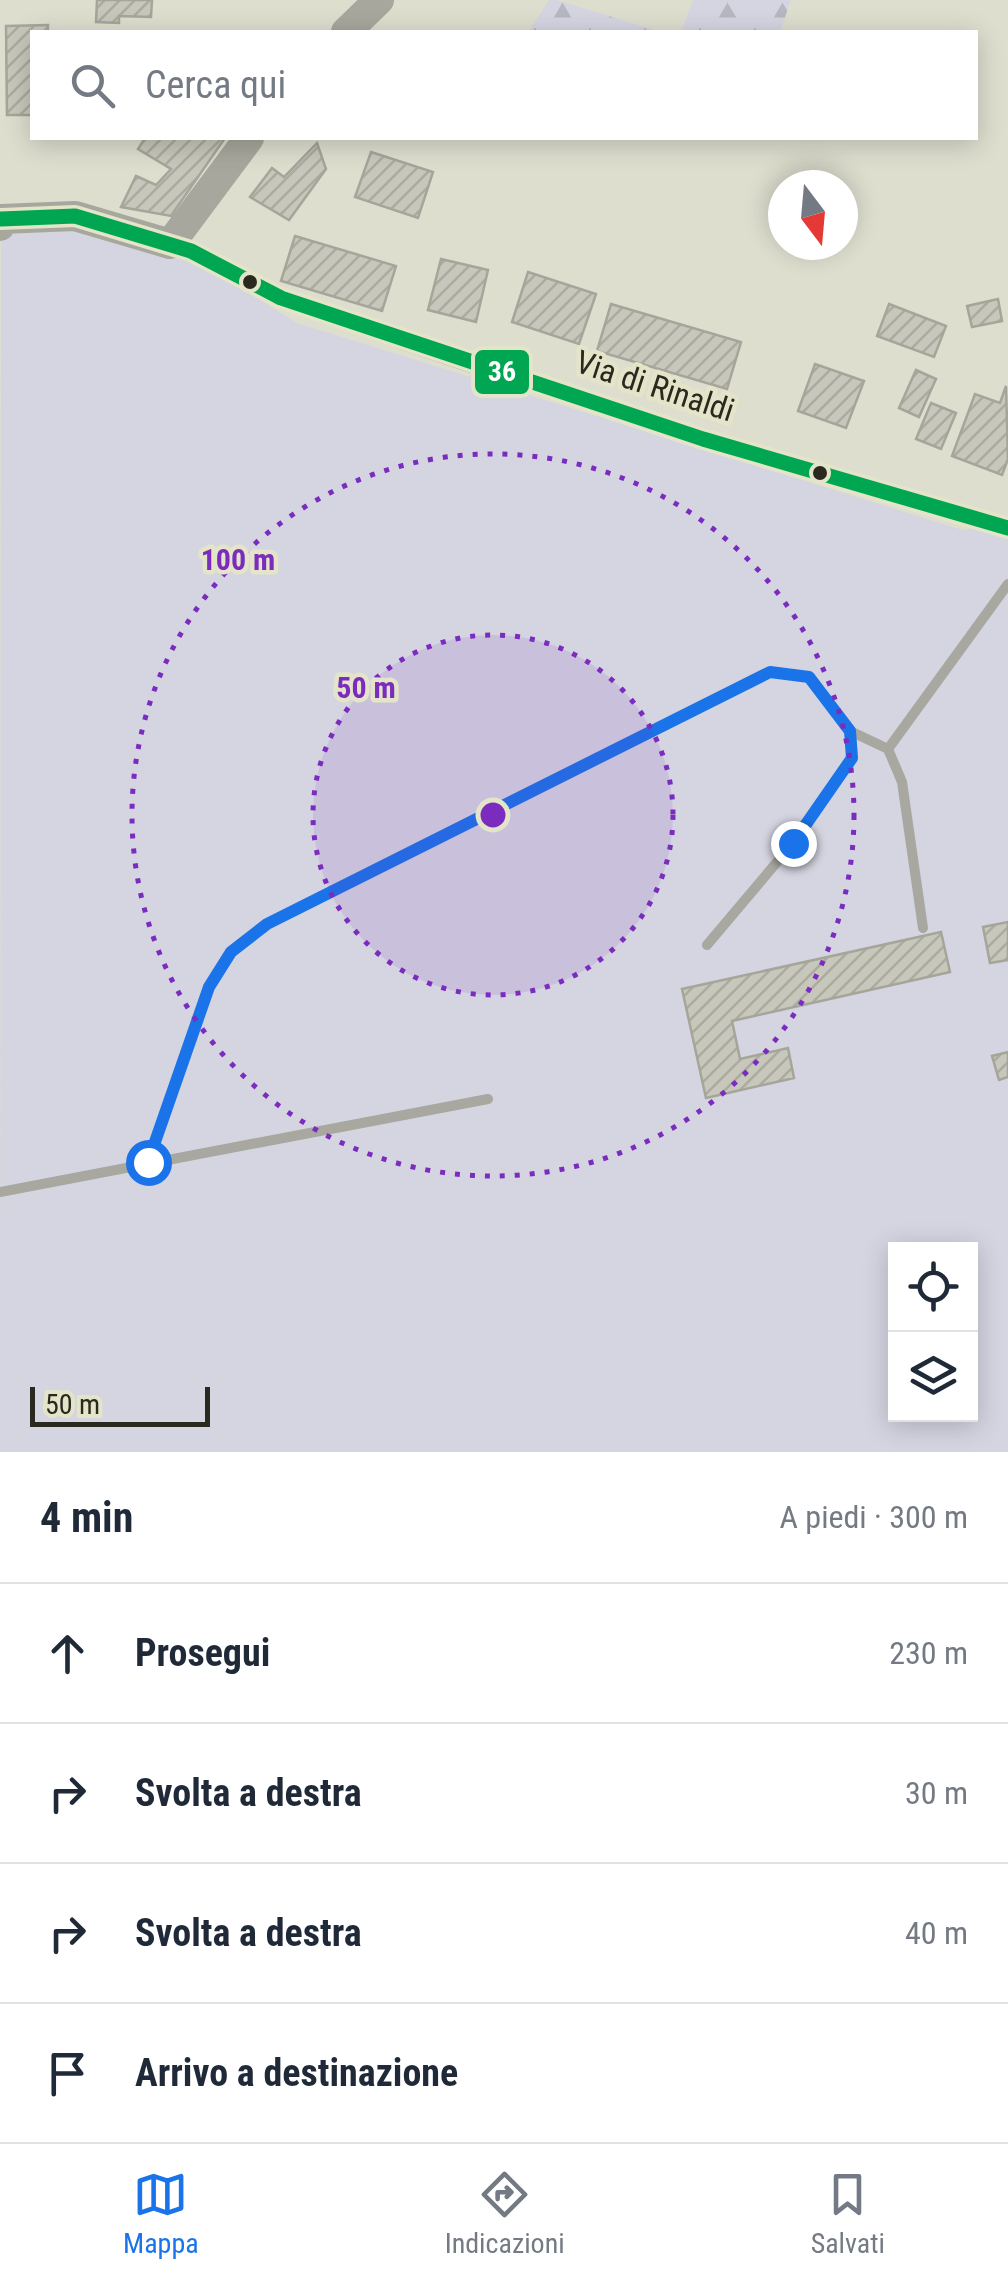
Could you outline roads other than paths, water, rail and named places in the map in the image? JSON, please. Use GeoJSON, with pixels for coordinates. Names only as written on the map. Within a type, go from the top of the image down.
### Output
{"type":"FeatureCollection","features":[{"type":"Feature","properties":{"kind":"street"},"geometry":{"type":"LineString","coordinates":[[348,30],[378,0]]}},
{"type":"Feature","properties":{"kind":"street"},"geometry":{"type":"LineString","coordinates":[[170,244],[248,140]]}},
{"type":"Feature","properties":{"kind":"street","name":"Via di Rinaldi"},"geometry":{"type":"LineString","coordinates":[[0,221],[75,216],[170,244],[280,298],[454,357],[703,438],[1008,528]]}},
{"type":"Feature","properties":{"kind":"lane"},"geometry":{"type":"LineString","coordinates":[[888,749],[1008,584]]}},
{"type":"Feature","properties":{"kind":"lane"},"geometry":{"type":"LineString","coordinates":[[148,1162],[209,987],[231,952],[267,924],[770,672],[809,677],[850,731],[888,749],[902,782],[923,928]]}},
{"type":"Feature","properties":{"kind":"lane"},"geometry":{"type":"LineString","coordinates":[[707,945],[793,843],[852,758],[850,731]]}},
{"type":"Feature","properties":{"kind":"lane"},"geometry":{"type":"LineString","coordinates":[[0,1192],[488,1099]]}}]}
